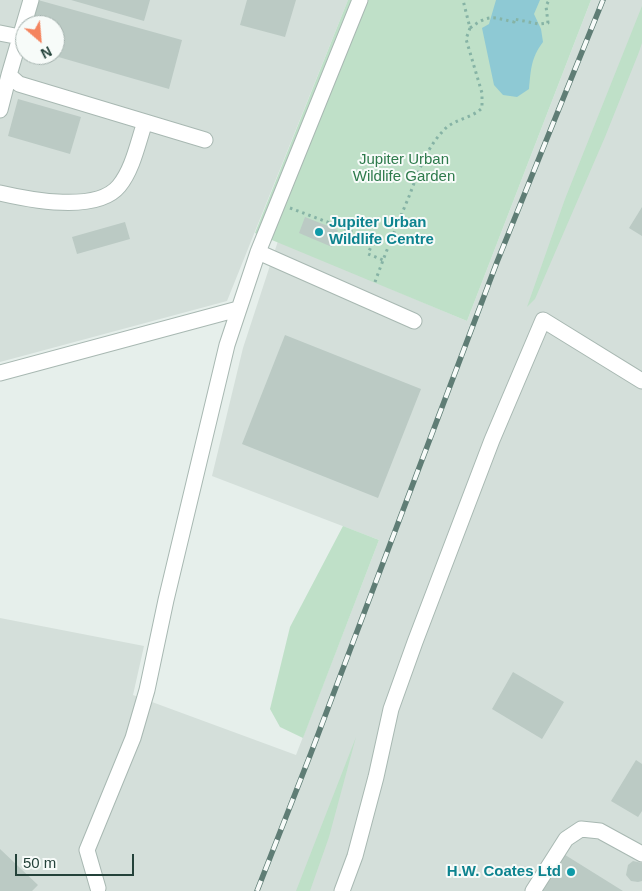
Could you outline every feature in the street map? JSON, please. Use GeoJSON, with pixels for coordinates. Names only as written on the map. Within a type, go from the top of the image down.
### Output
{"type":"FeatureCollection","features":[{"type":"Feature","properties":{"kind":"lane"},"geometry":{"type":"LineString","coordinates":[[27,15],[31,0]]}},
{"type":"Feature","properties":{"kind":"lane"},"geometry":{"type":"LineString","coordinates":[[98,888],[87,850],[133,738],[142,706],[227,345],[258,252],[360,0]]}},
{"type":"Feature","properties":{"kind":"lane"},"geometry":{"type":"LineString","coordinates":[[0,33],[15,36]]}},
{"type":"Feature","properties":{"kind":"lane"},"geometry":{"type":"LineString","coordinates":[[0,110],[15,53]]}},
{"type":"Feature","properties":{"kind":"lane"},"geometry":{"type":"LineString","coordinates":[[8,75],[19,84],[205,140]]}},
{"type":"Feature","properties":{"kind":"lane"},"geometry":{"type":"LineString","coordinates":[[0,194],[57,203],[90,201],[106,195],[117,188],[124,180],[145,122]]}},
{"type":"Feature","properties":{"kind":"lane"},"geometry":{"type":"LineString","coordinates":[[258,252],[414,321]]}},
{"type":"Feature","properties":{"kind":"lane"},"geometry":{"type":"LineString","coordinates":[[0,373],[238,309]]}},
{"type":"Feature","properties":{"kind":"lane"},"geometry":{"type":"LineString","coordinates":[[342,891],[357,847],[376,777],[391,709],[492,440],[544,320],[642,380]]}},
{"type":"Feature","properties":{"kind":"lane"},"geometry":{"type":"LineString","coordinates":[[533,891],[566,839],[581,829],[600,831],[642,854]]}},
{"type":"Feature","properties":{"kind":"path"},"geometry":{"type":"LineString","coordinates":[[463,0],[470,28]]}},
{"type":"Feature","properties":{"kind":"path"},"geometry":{"type":"LineString","coordinates":[[375,282],[421,166],[434,143],[447,127],[475,114],[482,108],[482,93],[466,39],[470,28],[482,19],[490,17],[514,22],[514,19],[538,24],[548,23],[546,6],[549,0]]}},
{"type":"Feature","properties":{"kind":"path"},"geometry":{"type":"LineString","coordinates":[[278,203],[351,232],[350,235],[372,244],[368,254],[383,260]]}},
{"type":"Feature","properties":{"kind":"shaded area"},"geometry":{"type":"Polygon","coordinates":[[[0,0],[348,0],[227,301],[0,362],[0,0]]]}},
{"type":"Feature","properties":{"kind":"shaded area"},"geometry":{"type":"Polygon","coordinates":[[[591,0],[642,0],[642,891],[0,891],[0,618],[144,646],[133,695],[296,755],[379,540],[212,476],[243,348],[278,241],[467,321],[591,0]]]}},
{"type":"Feature","properties":{"kind":"green space","name":"Jupiter Urban Wildlife Garden"},"geometry":{"type":"Polygon","coordinates":[[[348,0],[591,0],[467,321],[255,233],[348,0]]]}},
{"type":"Feature","properties":{"kind":"green space"},"geometry":{"type":"Polygon","coordinates":[[[642,6],[642,43],[639,52],[605,137],[535,299],[527,307],[565,199],[642,6]]]}},
{"type":"Feature","properties":{"kind":"green space"},"geometry":{"type":"Polygon","coordinates":[[[343,526],[379,540],[303,738],[280,727],[270,709],[290,627],[343,526]]]}},
{"type":"Feature","properties":{"kind":"green space"},"geometry":{"type":"Polygon","coordinates":[[[356,737],[329,837],[310,891],[296,891],[356,737]]]}},
{"type":"Feature","properties":{"kind":"water"},"geometry":{"type":"Polygon","coordinates":[[[496,0],[540,0],[534,14],[541,29],[543,42],[534,59],[529,89],[517,97],[503,95],[494,85],[482,28],[489,24],[496,0]]]}},
{"type":"Feature","properties":{"kind":"building"},"geometry":{"type":"Polygon","coordinates":[[[38,0],[182,40],[169,89],[65,59],[65,15],[33,15],[38,0]]]}},
{"type":"Feature","properties":{"kind":"building"},"geometry":{"type":"Polygon","coordinates":[[[71,0],[150,0],[144,21],[71,0]]]}},
{"type":"Feature","properties":{"kind":"building"},"geometry":{"type":"Polygon","coordinates":[[[247,0],[296,0],[285,37],[240,25],[247,0]]]}},
{"type":"Feature","properties":{"kind":"building"},"geometry":{"type":"Polygon","coordinates":[[[18,99],[81,117],[70,154],[8,136],[18,99]]]}},
{"type":"Feature","properties":{"kind":"building"},"geometry":{"type":"Polygon","coordinates":[[[642,207],[642,236],[629,228],[642,207]]]}},
{"type":"Feature","properties":{"kind":"building","name":"Jupiter Urban Wildlife Centre"},"geometry":{"type":"Polygon","coordinates":[[[305,217],[338,230],[332,247],[299,233],[305,217]]]}},
{"type":"Feature","properties":{"kind":"building"},"geometry":{"type":"Polygon","coordinates":[[[125,222],[130,239],[77,254],[72,237],[125,222]]]}},
{"type":"Feature","properties":{"kind":"building"},"geometry":{"type":"Polygon","coordinates":[[[285,335],[421,389],[378,498],[242,444],[285,335]]]}},
{"type":"Feature","properties":{"kind":"building"},"geometry":{"type":"Polygon","coordinates":[[[513,672],[564,702],[542,739],[492,709],[513,672]]]}},
{"type":"Feature","properties":{"kind":"building"},"geometry":{"type":"Polygon","coordinates":[[[636,760],[642,764],[642,811],[638,817],[611,801],[636,760]]]}},
{"type":"Feature","properties":{"kind":"building"},"geometry":{"type":"Polygon","coordinates":[[[0,849],[38,885],[32,891],[0,891],[0,849]]]}},
{"type":"Feature","properties":{"kind":"building","name":"H.W. Coates Ltd"},"geometry":{"type":"Polygon","coordinates":[[[562,853],[623,891],[539,891],[562,853]]]}},
{"type":"Feature","properties":{"kind":"building"},"geometry":{"type":"Polygon","coordinates":[[[633,861],[642,863],[642,881],[631,881],[626,875],[628,865],[633,861]]]}},
{"type":"Feature","properties":{"kind":"railway"},"geometry":{"type":"LineString","coordinates":[[257,891],[497,262],[603,0]]}},
{"type":"Feature","properties":{"kind":"place","name":"Jupiter Urban Wildlife Centre"},"geometry":{"type":"Point","coordinates":[319,232]}},
{"type":"Feature","properties":{"kind":"place","name":"H.W. Coates Ltd"},"geometry":{"type":"Point","coordinates":[571,872]}}]}
